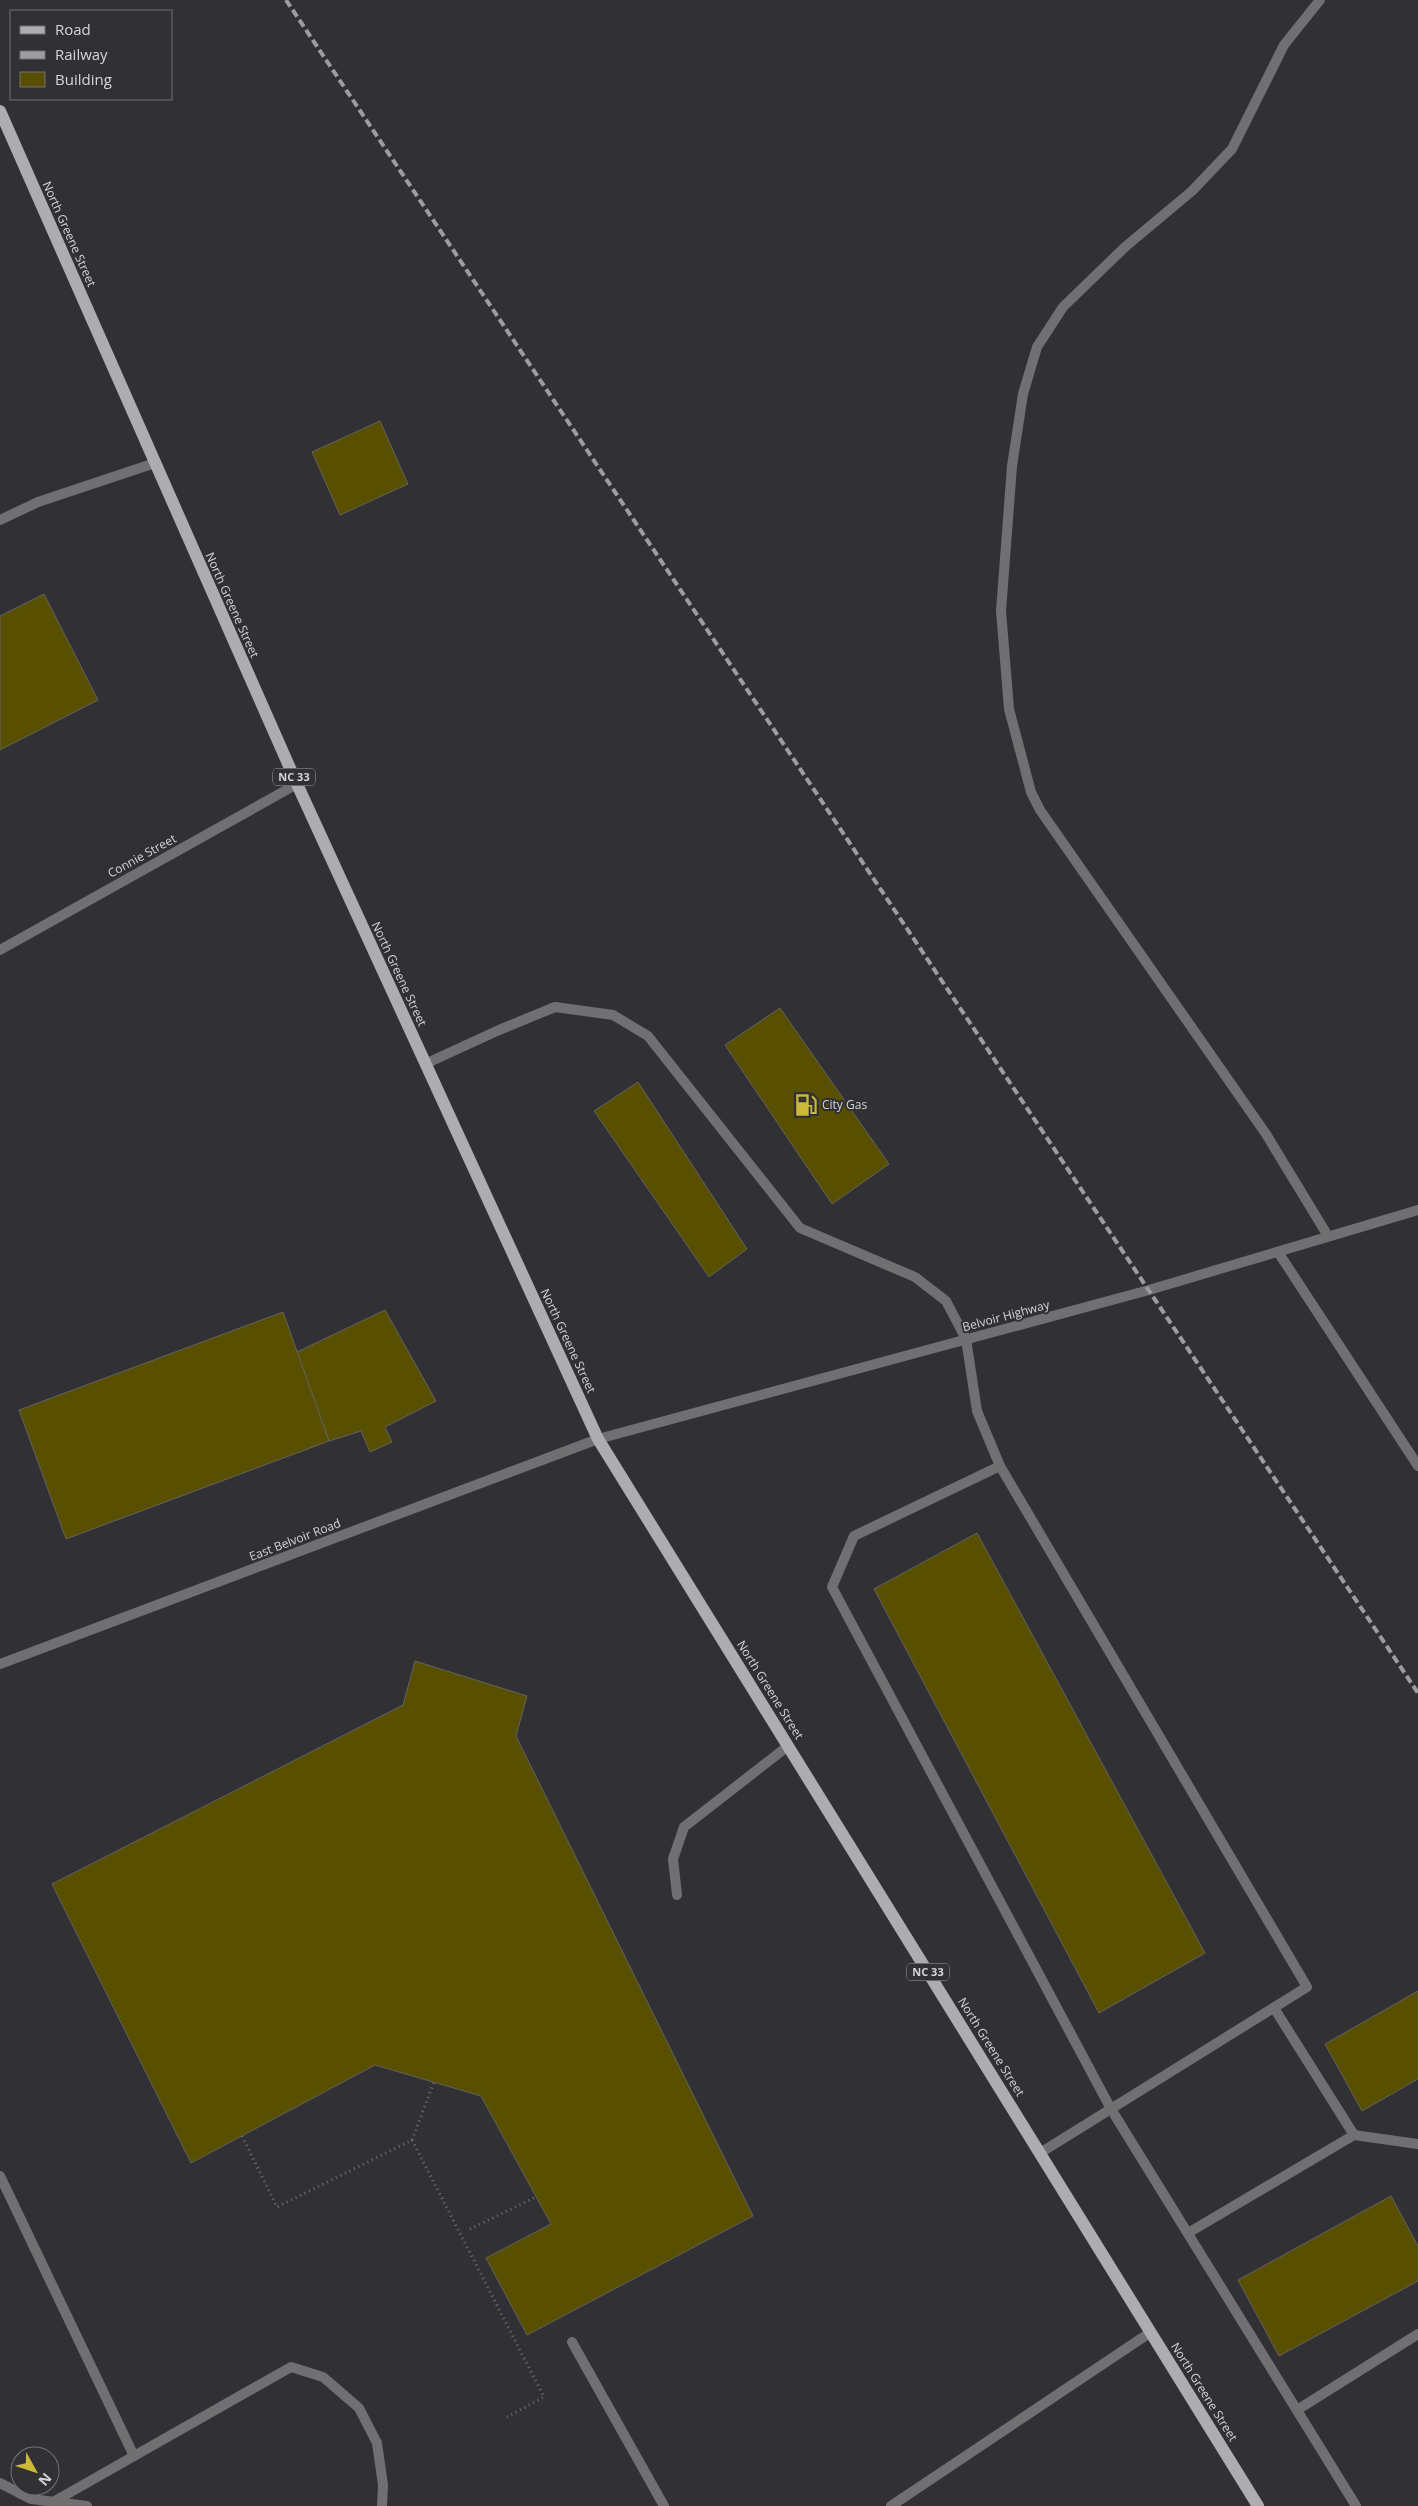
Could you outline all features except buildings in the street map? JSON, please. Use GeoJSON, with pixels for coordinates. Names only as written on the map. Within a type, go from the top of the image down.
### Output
{"type":"FeatureCollection","features":[{"type":"Feature","properties":{"kind":"main road","name":"North Greene Street"},"geometry":{"type":"LineString","coordinates":[[0,111],[297,784],[598,1439],[1258,2506]]}},
{"type":"Feature","properties":{"kind":"street"},"geometry":{"type":"LineString","coordinates":[[1320,0],[1284,45],[1232,149],[1192,191],[1125,247],[1063,307],[1037,347],[1023,394],[1012,466],[1001,611],[1009,708],[1031,792],[1040,810],[1266,1134],[1328,1236]]}},
{"type":"Feature","properties":{"kind":"street"},"geometry":{"type":"LineString","coordinates":[[0,520],[38,502],[155,463]]}},
{"type":"Feature","properties":{"kind":"street","name":"Connie Street"},"geometry":{"type":"LineString","coordinates":[[0,950],[297,784]]}},
{"type":"Feature","properties":{"kind":"street"},"geometry":{"type":"LineString","coordinates":[[425,1064],[555,1007],[613,1015],[648,1036],[800,1228],[915,1277],[946,1301],[966,1339],[977,1412],[1000,1466],[1307,1986],[1040,2153]]}},
{"type":"Feature","properties":{"kind":"street","name":"Belvoir Highway"},"geometry":{"type":"LineString","coordinates":[[598,1439],[1149,1290],[1418,1210]]}},
{"type":"Feature","properties":{"kind":"street"},"geometry":{"type":"LineString","coordinates":[[1278,1252],[1418,1466]]}},
{"type":"Feature","properties":{"kind":"street","name":"East Belvoir Road"},"geometry":{"type":"LineString","coordinates":[[0,1664],[598,1439]]}},
{"type":"Feature","properties":{"kind":"street"},"geometry":{"type":"LineString","coordinates":[[1000,1466],[854,1536],[832,1586],[1111,2109],[1356,2506]]}},
{"type":"Feature","properties":{"kind":"street"},"geometry":{"type":"LineString","coordinates":[[677,1895],[673,1860],[684,1827],[788,1746]]}},
{"type":"Feature","properties":{"kind":"street"},"geometry":{"type":"LineString","coordinates":[[1274,2008],[1354,2134]]}},
{"type":"Feature","properties":{"kind":"street"},"geometry":{"type":"LineString","coordinates":[[1188,2232],[1354,2134],[1418,2144]]}},
{"type":"Feature","properties":{"kind":"street"},"geometry":{"type":"LineString","coordinates":[[0,2176],[134,2456]]}},
{"type":"Feature","properties":{"kind":"street"},"geometry":{"type":"LineString","coordinates":[[891,2506],[1151,2332]]}},
{"type":"Feature","properties":{"kind":"street"},"geometry":{"type":"LineString","coordinates":[[1297,2410],[1418,2334]]}},
{"type":"Feature","properties":{"kind":"street"},"geometry":{"type":"LineString","coordinates":[[572,2342],[664,2506]]}},
{"type":"Feature","properties":{"kind":"street"},"geometry":{"type":"LineString","coordinates":[[54,2502],[291,2367],[323,2377],[358,2408],[377,2444],[383,2485],[382,2506]]}},
{"type":"Feature","properties":{"kind":"street"},"geometry":{"type":"LineString","coordinates":[[0,2483],[31,2499],[87,2506]]}},
{"type":"Feature","properties":{"kind":"path"},"geometry":{"type":"LineString","coordinates":[[242,2136],[277,2207],[412,2140],[434,2082]]}},
{"type":"Feature","properties":{"kind":"path"},"geometry":{"type":"LineString","coordinates":[[412,2140],[544,2397],[507,2417]]}},
{"type":"Feature","properties":{"kind":"path"},"geometry":{"type":"LineString","coordinates":[[470,2229],[536,2197]]}},
{"type":"Feature","properties":{"kind":"railway"},"geometry":{"type":"LineString","coordinates":[[286,0],[1418,1693]]}},
{"type":"Feature","properties":{"kind":"place","name":"City Gas"},"geometry":{"type":"Point","coordinates":[806,1105]}}]}
